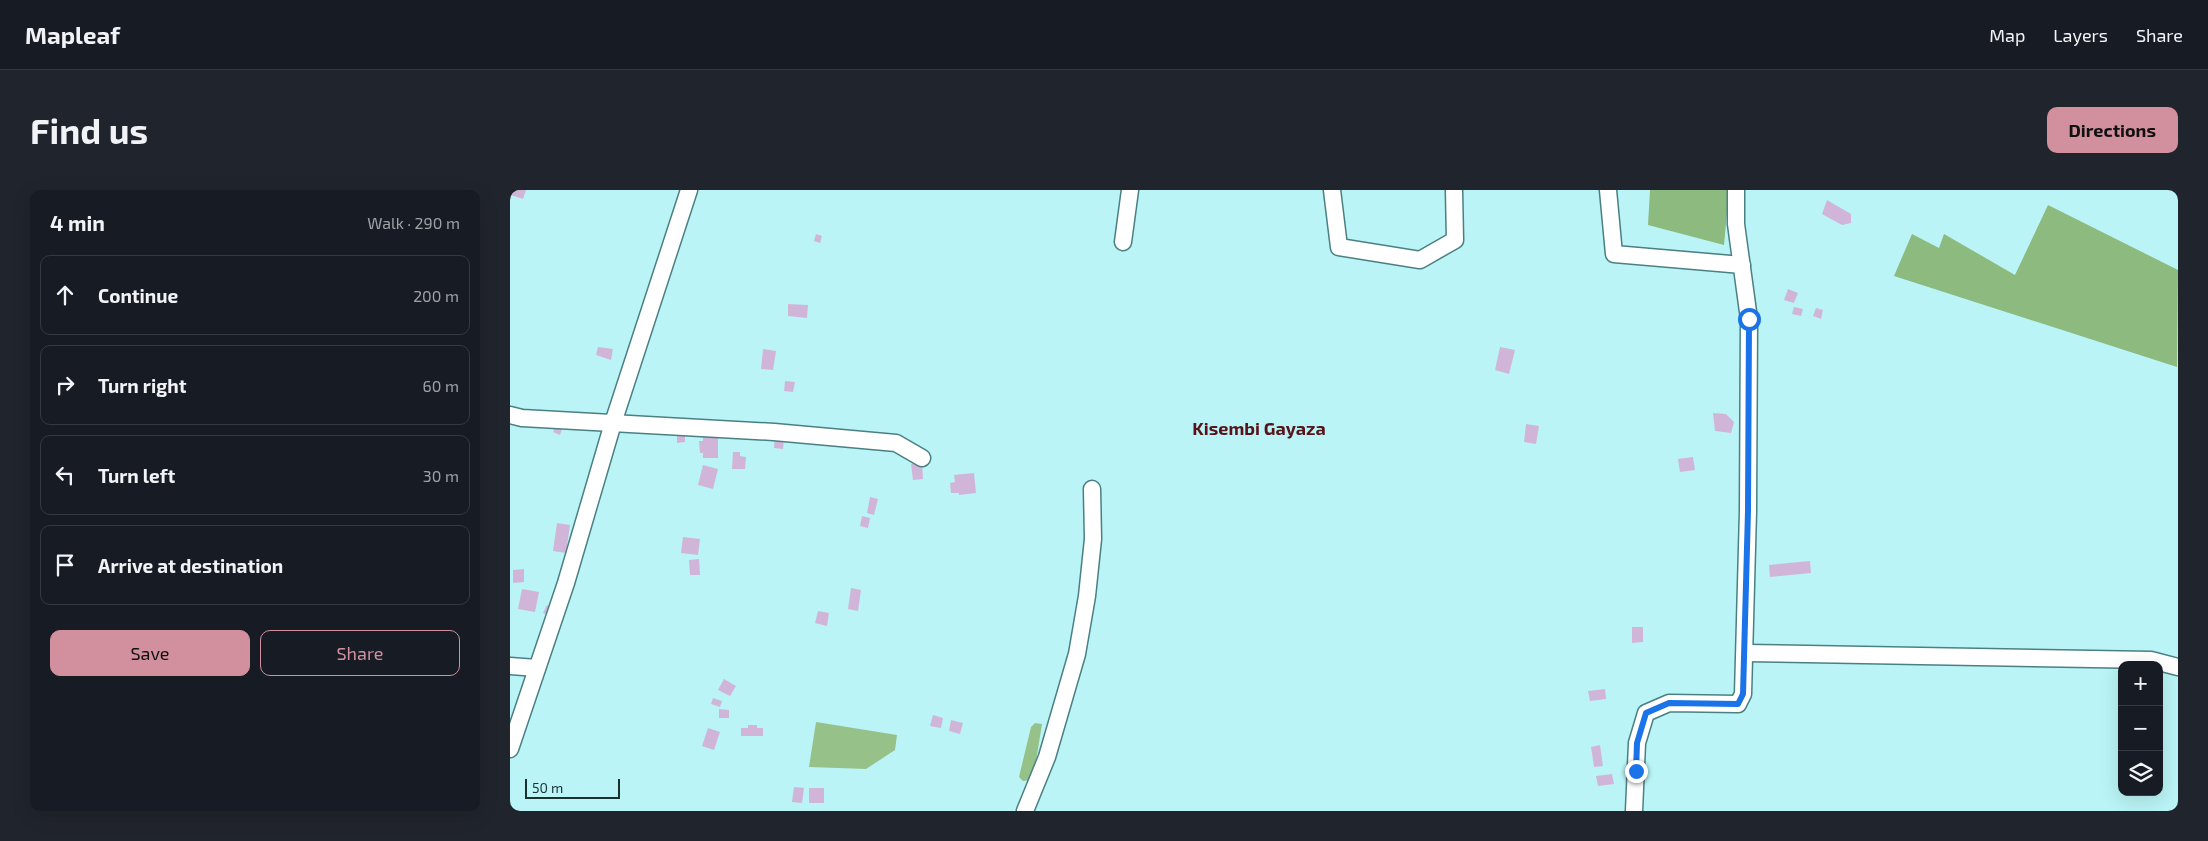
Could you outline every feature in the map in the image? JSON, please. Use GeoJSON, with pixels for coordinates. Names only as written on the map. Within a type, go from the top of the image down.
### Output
{"type":"FeatureCollection","features":[{"type":"Feature","properties":{"kind":"street"},"geometry":{"type":"LineString","coordinates":[[510,749],[566,583],[613,423],[689,190]]}},
{"type":"Feature","properties":{"kind":"street"},"geometry":{"type":"LineString","coordinates":[[1123,242],[1130,190]]}},
{"type":"Feature","properties":{"kind":"street"},"geometry":{"type":"LineString","coordinates":[[1332,190],[1340,247],[1420,260],[1455,240],[1454,190]]}},
{"type":"Feature","properties":{"kind":"street"},"geometry":{"type":"LineString","coordinates":[[1608,190],[1614,254],[1742,265]]}},
{"type":"Feature","properties":{"kind":"street"},"geometry":{"type":"LineString","coordinates":[[1634,811],[1637,743],[1646,713],[1669,703],[1738,704],[1743,694],[1749,319],[1736,224],[1736,190]]}},
{"type":"Feature","properties":{"kind":"street"},"geometry":{"type":"LineString","coordinates":[[510,415],[522,418],[774,432],[896,442],[922,458]]}},
{"type":"Feature","properties":{"kind":"street"},"geometry":{"type":"LineString","coordinates":[[1025,811],[1048,757],[1077,654],[1087,596],[1093,539],[1092,489]]}},
{"type":"Feature","properties":{"kind":"street"},"geometry":{"type":"LineString","coordinates":[[1744,653],[2152,660],[2178,667]]}},
{"type":"Feature","properties":{"kind":"street"},"geometry":{"type":"LineString","coordinates":[[510,666],[538,668]]}},
{"type":"Feature","properties":{"kind":"green space"},"geometry":{"type":"Polygon","coordinates":[[[1650,190],[1729,190],[1724,245],[1648,225],[1650,190]]]}},
{"type":"Feature","properties":{"kind":"green space"},"geometry":{"type":"Polygon","coordinates":[[[2048,205],[2178,270],[2177,367],[1894,276],[1912,234],[1939,248],[1944,234],[2015,275],[2048,205]]]}},
{"type":"Feature","properties":{"kind":"green space"},"geometry":{"type":"Polygon","coordinates":[[[816,722],[897,735],[895,750],[866,769],[809,767],[816,722]]]}},
{"type":"Feature","properties":{"kind":"green space"},"geometry":{"type":"Polygon","coordinates":[[[1035,723],[1042,724],[1033,780],[1023,781],[1019,777],[1031,727],[1035,723]]]}},
{"type":"Feature","properties":{"kind":"building"},"geometry":{"type":"Polygon","coordinates":[[[512,190],[526,190],[523,199],[511,195],[512,190]]]}},
{"type":"Feature","properties":{"kind":"building"},"geometry":{"type":"Polygon","coordinates":[[[1827,200],[1851,214],[1851,223],[1842,225],[1822,214],[1827,200]]]}},
{"type":"Feature","properties":{"kind":"building"},"geometry":{"type":"Polygon","coordinates":[[[816,234],[822,236],[820,243],[814,241],[816,234]]]}},
{"type":"Feature","properties":{"kind":"building"},"geometry":{"type":"Polygon","coordinates":[[[1788,289],[1798,293],[1794,303],[1784,300],[1788,289]]]}},
{"type":"Feature","properties":{"kind":"building"},"geometry":{"type":"Polygon","coordinates":[[[788,304],[808,305],[807,318],[788,316],[788,304]]]}},
{"type":"Feature","properties":{"kind":"building"},"geometry":{"type":"Polygon","coordinates":[[[1794,307],[1803,309],[1801,316],[1792,314],[1794,307]]]}},
{"type":"Feature","properties":{"kind":"building"},"geometry":{"type":"Polygon","coordinates":[[[1816,308],[1823,310],[1821,319],[1813,316],[1816,308]]]}},
{"type":"Feature","properties":{"kind":"building"},"geometry":{"type":"Polygon","coordinates":[[[598,347],[613,349],[611,360],[596,355],[598,347]]]}},
{"type":"Feature","properties":{"kind":"building"},"geometry":{"type":"Polygon","coordinates":[[[1500,347],[1515,350],[1509,374],[1495,370],[1500,347]]]}},
{"type":"Feature","properties":{"kind":"building"},"geometry":{"type":"Polygon","coordinates":[[[763,349],[776,351],[773,370],[761,369],[763,349]]]}},
{"type":"Feature","properties":{"kind":"building"},"geometry":{"type":"Polygon","coordinates":[[[785,381],[795,382],[793,392],[784,391],[785,381]]]}},
{"type":"Feature","properties":{"kind":"building"},"geometry":{"type":"Polygon","coordinates":[[[1713,413],[1726,414],[1734,422],[1731,433],[1715,431],[1713,413]]]}},
{"type":"Feature","properties":{"kind":"building"},"geometry":{"type":"Polygon","coordinates":[[[556,423],[563,426],[560,435],[553,432],[556,423]]]}},
{"type":"Feature","properties":{"kind":"building"},"geometry":{"type":"Polygon","coordinates":[[[1526,424],[1539,426],[1536,444],[1524,442],[1526,424]]]}},
{"type":"Feature","properties":{"kind":"building"},"geometry":{"type":"Polygon","coordinates":[[[703,434],[718,434],[718,458],[703,458],[703,453],[700,453],[699,441],[703,441],[703,434]]]}},
{"type":"Feature","properties":{"kind":"building"},"geometry":{"type":"Polygon","coordinates":[[[677,435],[685,435],[685,442],[677,443],[677,435]]]}},
{"type":"Feature","properties":{"kind":"building"},"geometry":{"type":"Polygon","coordinates":[[[775,435],[784,436],[783,449],[774,448],[775,435]]]}},
{"type":"Feature","properties":{"kind":"building"},"geometry":{"type":"Polygon","coordinates":[[[733,452],[740,452],[740,456],[746,457],[745,469],[732,469],[733,452]]]}},
{"type":"Feature","properties":{"kind":"building"},"geometry":{"type":"Polygon","coordinates":[[[1693,457],[1695,470],[1680,472],[1678,459],[1693,457]]]}},
{"type":"Feature","properties":{"kind":"building"},"geometry":{"type":"Polygon","coordinates":[[[922,463],[923,479],[913,480],[911,464],[922,463]]]}},
{"type":"Feature","properties":{"kind":"building"},"geometry":{"type":"Polygon","coordinates":[[[703,465],[718,469],[713,489],[698,485],[703,465]]]}},
{"type":"Feature","properties":{"kind":"building"},"geometry":{"type":"Polygon","coordinates":[[[974,473],[976,493],[959,495],[959,493],[951,493],[950,483],[955,482],[954,475],[974,473]]]}},
{"type":"Feature","properties":{"kind":"building"},"geometry":{"type":"Polygon","coordinates":[[[870,497],[878,499],[874,515],[867,513],[870,497]]]}},
{"type":"Feature","properties":{"kind":"building"},"geometry":{"type":"Polygon","coordinates":[[[862,516],[870,518],[868,528],[860,526],[862,516]]]}},
{"type":"Feature","properties":{"kind":"building"},"geometry":{"type":"Polygon","coordinates":[[[557,523],[570,525],[566,553],[553,551],[557,523]]]}},
{"type":"Feature","properties":{"kind":"building"},"geometry":{"type":"Polygon","coordinates":[[[683,537],[700,539],[698,555],[681,553],[683,537]]]}},
{"type":"Feature","properties":{"kind":"building"},"geometry":{"type":"Polygon","coordinates":[[[699,559],[700,575],[690,575],[689,560],[699,559]]]}},
{"type":"Feature","properties":{"kind":"building"},"geometry":{"type":"Polygon","coordinates":[[[1810,561],[1811,573],[1770,577],[1769,565],[1810,561]]]}},
{"type":"Feature","properties":{"kind":"building"},"geometry":{"type":"Polygon","coordinates":[[[524,569],[524,582],[513,583],[513,570],[524,569]]]}},
{"type":"Feature","properties":{"kind":"building"},"geometry":{"type":"Polygon","coordinates":[[[851,588],[861,590],[858,611],[848,609],[851,588]]]}},
{"type":"Feature","properties":{"kind":"building"},"geometry":{"type":"Polygon","coordinates":[[[522,589],[539,592],[535,612],[518,609],[522,589]]]}},
{"type":"Feature","properties":{"kind":"building"},"geometry":{"type":"Polygon","coordinates":[[[547,605],[557,610],[554,617],[543,613],[547,605]]]}},
{"type":"Feature","properties":{"kind":"building"},"geometry":{"type":"Polygon","coordinates":[[[818,611],[829,613],[827,626],[815,623],[818,611]]]}},
{"type":"Feature","properties":{"kind":"building"},"geometry":{"type":"Polygon","coordinates":[[[1632,627],[1643,627],[1643,642],[1632,643],[1632,627]]]}},
{"type":"Feature","properties":{"kind":"building"},"geometry":{"type":"Polygon","coordinates":[[[724,679],[736,686],[730,696],[718,690],[724,679]]]}},
{"type":"Feature","properties":{"kind":"building"},"geometry":{"type":"Polygon","coordinates":[[[1605,689],[1606,699],[1590,701],[1588,691],[1605,689]]]}},
{"type":"Feature","properties":{"kind":"building"},"geometry":{"type":"Polygon","coordinates":[[[713,698],[722,701],[720,707],[711,704],[713,698]]]}},
{"type":"Feature","properties":{"kind":"building"},"geometry":{"type":"Polygon","coordinates":[[[719,709],[729,710],[729,718],[719,718],[719,709]]]}},
{"type":"Feature","properties":{"kind":"building"},"geometry":{"type":"Polygon","coordinates":[[[933,715],[943,718],[941,728],[930,726],[933,715]]]}},
{"type":"Feature","properties":{"kind":"building"},"geometry":{"type":"Polygon","coordinates":[[[951,720],[963,723],[960,734],[949,731],[951,720]]]}},
{"type":"Feature","properties":{"kind":"building"},"geometry":{"type":"Polygon","coordinates":[[[748,725],[757,725],[757,728],[763,728],[763,736],[741,736],[741,728],[748,728],[748,725]]]}},
{"type":"Feature","properties":{"kind":"building"},"geometry":{"type":"Polygon","coordinates":[[[708,728],[720,732],[714,750],[702,746],[708,728]]]}},
{"type":"Feature","properties":{"kind":"building"},"geometry":{"type":"Polygon","coordinates":[[[1600,745],[1603,766],[1594,767],[1591,747],[1600,745]]]}},
{"type":"Feature","properties":{"kind":"building"},"geometry":{"type":"Polygon","coordinates":[[[1612,774],[1614,784],[1598,786],[1596,776],[1612,774]]]}},
{"type":"Feature","properties":{"kind":"building"},"geometry":{"type":"Polygon","coordinates":[[[794,787],[804,788],[802,803],[792,802],[794,787]]]}},
{"type":"Feature","properties":{"kind":"building"},"geometry":{"type":"Polygon","coordinates":[[[809,788],[824,788],[824,803],[809,803],[809,788]]]}},
{"type":"Feature","properties":{"kind":"district","name":"Kisembi Gayaza"},"geometry":{"type":"Point","coordinates":[1259,429]}},
{"type":"Feature","properties":{"kind":"route"},"geometry":{"type":"LineString","coordinates":[[1636,771],[1637,743],[1646,713],[1669,703],[1738,704],[1743,694],[1748,511],[1749,319]]}}]}
